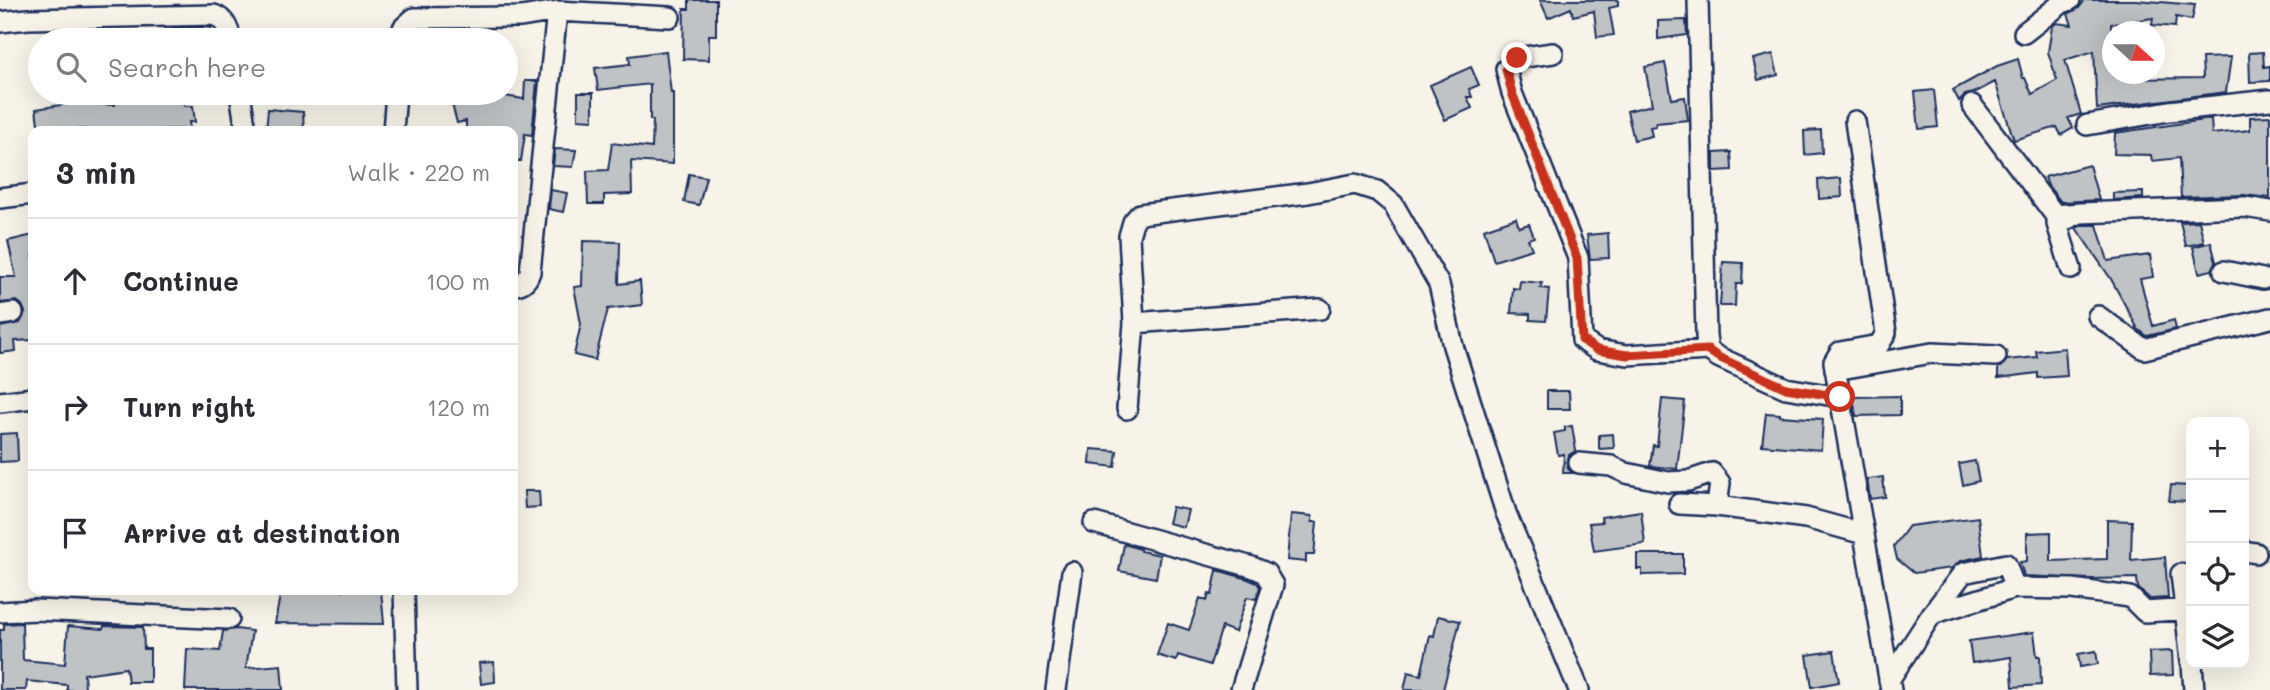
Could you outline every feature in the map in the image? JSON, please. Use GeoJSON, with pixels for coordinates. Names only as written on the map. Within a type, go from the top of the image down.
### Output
{"type":"FeatureCollection","features":[{"type":"Feature","properties":{"kind":"street"},"geometry":{"type":"LineString","coordinates":[[1698,0],[1708,350]]}},
{"type":"Feature","properties":{"kind":"street"},"geometry":{"type":"LineString","coordinates":[[2024,33],[2070,0]]}},
{"type":"Feature","properties":{"kind":"street"},"geometry":{"type":"LineString","coordinates":[[403,28],[414,18],[522,9],[670,17]]}},
{"type":"Feature","properties":{"kind":"street"},"geometry":{"type":"LineString","coordinates":[[518,285],[527,279],[530,272],[556,11]]}},
{"type":"Feature","properties":{"kind":"street"},"geometry":{"type":"LineString","coordinates":[[0,22],[214,15],[227,28]]}},
{"type":"Feature","properties":{"kind":"street"},"geometry":{"type":"LineString","coordinates":[[1553,53],[1517,58],[1506,69],[1512,93],[1577,258],[1582,340],[1597,350],[1627,355],[1708,350],[1786,388],[1840,397]]}},
{"type":"Feature","properties":{"kind":"street"},"geometry":{"type":"LineString","coordinates":[[2087,125],[2169,111],[2270,100]]}},
{"type":"Feature","properties":{"kind":"street"},"geometry":{"type":"LineString","coordinates":[[242,105],[245,126]]}},
{"type":"Feature","properties":{"kind":"street"},"geometry":{"type":"LineString","coordinates":[[393,126],[395,105]]}},
{"type":"Feature","properties":{"kind":"street"},"geometry":{"type":"LineString","coordinates":[[1972,105],[2055,215],[2244,207],[2270,211]]}},
{"type":"Feature","properties":{"kind":"street"},"geometry":{"type":"LineString","coordinates":[[1855,121],[1886,334],[1879,345],[1840,352],[1834,362],[1890,685]]}},
{"type":"Feature","properties":{"kind":"street"},"geometry":{"type":"LineString","coordinates":[[1127,409],[1134,323],[1129,236],[1133,222],[1140,215],[1308,193],[1355,184],[1377,191],[1393,204],[1439,284],[1453,346],[1506,513],[1579,690]]}},
{"type":"Feature","properties":{"kind":"street"},"geometry":{"type":"LineString","coordinates":[[0,198],[28,195]]}},
{"type":"Feature","properties":{"kind":"street"},"geometry":{"type":"LineString","coordinates":[[2071,269],[2057,224],[2080,213]]}},
{"type":"Feature","properties":{"kind":"street"},"geometry":{"type":"LineString","coordinates":[[2224,271],[2263,279]]}},
{"type":"Feature","properties":{"kind":"street"},"geometry":{"type":"LineString","coordinates":[[1134,323],[1320,310]]}},
{"type":"Feature","properties":{"kind":"street"},"geometry":{"type":"LineString","coordinates":[[2098,316],[2144,349],[2270,318]]}},
{"type":"Feature","properties":{"kind":"street"},"geometry":{"type":"LineString","coordinates":[[1835,370],[1932,353],[1996,356]]}},
{"type":"Feature","properties":{"kind":"street"},"geometry":{"type":"LineString","coordinates":[[0,402],[28,399]]}},
{"type":"Feature","properties":{"kind":"street"},"geometry":{"type":"LineString","coordinates":[[1579,463],[1611,466],[1626,473],[1668,482],[1688,481],[1712,473],[1720,483],[1717,506]]}},
{"type":"Feature","properties":{"kind":"street"},"geometry":{"type":"LineString","coordinates":[[1679,504],[1806,517],[1864,534]]}},
{"type":"Feature","properties":{"kind":"street"},"geometry":{"type":"LineString","coordinates":[[1094,523],[1266,573],[1273,584],[1241,690]]}},
{"type":"Feature","properties":{"kind":"street"},"geometry":{"type":"LineString","coordinates":[[1890,685],[1932,614],[1963,573],[2006,564],[2015,588]]}},
{"type":"Feature","properties":{"kind":"street"},"geometry":{"type":"LineString","coordinates":[[1056,690],[1072,572]]}},
{"type":"Feature","properties":{"kind":"street"},"geometry":{"type":"LineString","coordinates":[[2181,574],[2187,606]]}},
{"type":"Feature","properties":{"kind":"street"},"geometry":{"type":"LineString","coordinates":[[1932,614],[2015,588],[2072,589],[2130,597],[2145,612],[2186,610]]}},
{"type":"Feature","properties":{"kind":"street"},"geometry":{"type":"LineString","coordinates":[[401,690],[407,690],[404,595]]}},
{"type":"Feature","properties":{"kind":"street"},"geometry":{"type":"LineString","coordinates":[[0,612],[36,610],[229,619]]}},
{"type":"Feature","properties":{"kind":"street"},"geometry":{"type":"LineString","coordinates":[[2192,669],[2194,690]]}},
{"type":"Feature","properties":{"kind":"building"},"geometry":{"type":"Polygon","coordinates":[[[689,0],[716,0],[716,35],[709,35],[709,60],[683,59],[684,9],[689,9],[689,0]]]}},
{"type":"Feature","properties":{"kind":"building"},"geometry":{"type":"Polygon","coordinates":[[[1540,0],[1618,0],[1618,6],[1609,8],[1614,35],[1597,37],[1594,11],[1573,16],[1571,8],[1548,18],[1540,0]]]}},
{"type":"Feature","properties":{"kind":"building"},"geometry":{"type":"Polygon","coordinates":[[[2085,0],[2136,0],[2195,5],[2192,20],[2176,17],[2175,27],[2165,26],[2165,21],[2153,21],[2153,18],[2102,21],[2102,84],[2165,84],[2165,79],[2203,78],[2202,58],[2231,57],[2226,92],[2097,109],[2094,51],[2065,60],[2081,114],[2068,118],[2073,128],[2061,135],[2057,127],[2014,140],[1995,82],[1965,95],[1959,101],[1953,90],[1997,66],[2018,59],[2023,78],[2032,94],[2057,80],[2048,52],[2052,27],[2056,23],[2072,25],[2068,14],[2079,8],[2085,0]]]}},
{"type":"Feature","properties":{"kind":"building"},"geometry":{"type":"Polygon","coordinates":[[[1686,20],[1687,35],[1658,39],[1658,21],[1686,20]]]}},
{"type":"Feature","properties":{"kind":"building"},"geometry":{"type":"Polygon","coordinates":[[[666,51],[673,93],[673,164],[631,161],[632,194],[604,195],[604,204],[588,204],[587,171],[608,170],[612,143],[652,148],[650,84],[598,90],[595,68],[630,64],[629,56],[666,51]]]}},
{"type":"Feature","properties":{"kind":"building"},"geometry":{"type":"Polygon","coordinates":[[[2263,52],[2264,67],[2270,66],[2270,81],[2250,82],[2249,53],[2263,52]]]}},
{"type":"Feature","properties":{"kind":"building"},"geometry":{"type":"Polygon","coordinates":[[[1773,54],[1778,75],[1758,80],[1753,59],[1773,54]]]}},
{"type":"Feature","properties":{"kind":"building"},"geometry":{"type":"Polygon","coordinates":[[[1665,63],[1672,99],[1685,97],[1688,120],[1656,123],[1656,126],[1650,127],[1652,136],[1634,140],[1627,111],[1652,105],[1645,67],[1665,63]]]}},
{"type":"Feature","properties":{"kind":"building"},"geometry":{"type":"Polygon","coordinates":[[[1471,67],[1479,85],[1469,89],[1472,97],[1467,97],[1472,108],[1445,120],[1430,85],[1471,67]]]}},
{"type":"Feature","properties":{"kind":"building"},"geometry":{"type":"Polygon","coordinates":[[[525,81],[537,81],[532,135],[525,134],[521,161],[518,161],[518,126],[466,126],[466,121],[457,123],[452,105],[518,105],[518,98],[524,99],[525,81]]]}},
{"type":"Feature","properties":{"kind":"building"},"geometry":{"type":"Polygon","coordinates":[[[1934,90],[1938,127],[1919,129],[1915,92],[1934,90]]]}},
{"type":"Feature","properties":{"kind":"building"},"geometry":{"type":"Polygon","coordinates":[[[578,93],[593,93],[593,120],[578,119],[578,93]]]}},
{"type":"Feature","properties":{"kind":"building"},"geometry":{"type":"Polygon","coordinates":[[[61,105],[184,105],[193,106],[195,122],[189,122],[190,126],[38,126],[36,109],[61,105]]]}},
{"type":"Feature","properties":{"kind":"building"},"geometry":{"type":"Polygon","coordinates":[[[268,109],[303,112],[304,126],[266,126],[268,109]]]}},
{"type":"Feature","properties":{"kind":"building"},"geometry":{"type":"Polygon","coordinates":[[[2270,116],[2270,198],[2244,195],[2181,197],[2179,158],[2152,161],[2151,155],[2114,154],[2115,133],[2211,119],[2212,134],[2250,130],[2250,117],[2270,116]]]}},
{"type":"Feature","properties":{"kind":"building"},"geometry":{"type":"Polygon","coordinates":[[[1821,130],[1822,153],[1805,155],[1804,131],[1821,130]]]}},
{"type":"Feature","properties":{"kind":"building"},"geometry":{"type":"Polygon","coordinates":[[[555,149],[576,150],[573,167],[553,166],[555,149]]]}},
{"type":"Feature","properties":{"kind":"building"},"geometry":{"type":"Polygon","coordinates":[[[1731,152],[1732,170],[1714,171],[1714,153],[1731,152]]]}},
{"type":"Feature","properties":{"kind":"building"},"geometry":{"type":"Polygon","coordinates":[[[2089,165],[2099,200],[2061,202],[2048,186],[2045,177],[2089,165]]]}},
{"type":"Feature","properties":{"kind":"building"},"geometry":{"type":"Polygon","coordinates":[[[689,174],[706,177],[699,205],[684,202],[689,174]]]}},
{"type":"Feature","properties":{"kind":"building"},"geometry":{"type":"Polygon","coordinates":[[[1841,178],[1842,197],[1819,199],[1818,180],[1841,178]]]}},
{"type":"Feature","properties":{"kind":"building"},"geometry":{"type":"Polygon","coordinates":[[[551,190],[567,193],[563,212],[549,209],[551,190]]]}},
{"type":"Feature","properties":{"kind":"building"},"geometry":{"type":"Polygon","coordinates":[[[2143,192],[2143,198],[2113,200],[2113,193],[2143,192]]]}},
{"type":"Feature","properties":{"kind":"building"},"geometry":{"type":"Polygon","coordinates":[[[1516,218],[1519,227],[1529,224],[1534,237],[1528,239],[1532,249],[1494,261],[1484,229],[1516,218]]]}},
{"type":"Feature","properties":{"kind":"building"},"geometry":{"type":"Polygon","coordinates":[[[2199,221],[2204,242],[2186,246],[2180,222],[2199,221]]]}},
{"type":"Feature","properties":{"kind":"building"},"geometry":{"type":"Polygon","coordinates":[[[2097,225],[2108,261],[2150,255],[2153,277],[2140,279],[2153,326],[2174,320],[2176,329],[2147,336],[2138,329],[2111,279],[2076,228],[2097,225]]]}},
{"type":"Feature","properties":{"kind":"building"},"geometry":{"type":"Polygon","coordinates":[[[1608,233],[1609,258],[1590,259],[1587,235],[1608,233]]]}},
{"type":"Feature","properties":{"kind":"building"},"geometry":{"type":"Polygon","coordinates":[[[28,236],[28,340],[15,341],[16,351],[0,353],[0,327],[20,323],[25,312],[17,301],[0,303],[0,277],[16,277],[8,241],[28,236]]]}},
{"type":"Feature","properties":{"kind":"building"},"geometry":{"type":"Polygon","coordinates":[[[583,241],[620,242],[619,284],[640,281],[642,305],[608,309],[595,360],[574,355],[581,324],[574,287],[582,286],[583,241]]]}},
{"type":"Feature","properties":{"kind":"building"},"geometry":{"type":"Polygon","coordinates":[[[2211,242],[2216,262],[2212,270],[2199,273],[2193,247],[2211,242]]]}},
{"type":"Feature","properties":{"kind":"building"},"geometry":{"type":"Polygon","coordinates":[[[1723,262],[1743,263],[1742,284],[1736,284],[1735,306],[1720,306],[1723,262]]]}},
{"type":"Feature","properties":{"kind":"building"},"geometry":{"type":"Polygon","coordinates":[[[1520,281],[1542,283],[1540,288],[1549,289],[1546,321],[1530,320],[1530,314],[1511,313],[1513,288],[1519,289],[1520,281]]]}},
{"type":"Feature","properties":{"kind":"building"},"geometry":{"type":"Polygon","coordinates":[[[2065,348],[2067,376],[2038,378],[2038,373],[1998,378],[1998,368],[2007,360],[2037,357],[2036,351],[2065,348]]]}},
{"type":"Feature","properties":{"kind":"building"},"geometry":{"type":"Polygon","coordinates":[[[1547,391],[1569,391],[1570,409],[1547,409],[1547,391]]]}},
{"type":"Feature","properties":{"kind":"building"},"geometry":{"type":"Polygon","coordinates":[[[1900,396],[1900,415],[1856,416],[1853,397],[1900,396]]]}},
{"type":"Feature","properties":{"kind":"building"},"geometry":{"type":"Polygon","coordinates":[[[1662,399],[1685,401],[1677,469],[1650,466],[1653,445],[1657,446],[1662,399]]]}},
{"type":"Feature","properties":{"kind":"building"},"geometry":{"type":"Polygon","coordinates":[[[1766,413],[1823,419],[1821,450],[1762,445],[1766,413]]]}},
{"type":"Feature","properties":{"kind":"building"},"geometry":{"type":"Polygon","coordinates":[[[1572,426],[1576,451],[1569,455],[1567,463],[1568,469],[1573,473],[1563,473],[1564,454],[1558,455],[1554,433],[1565,431],[1565,427],[1572,426]]]}},
{"type":"Feature","properties":{"kind":"building"},"geometry":{"type":"Polygon","coordinates":[[[17,433],[18,461],[0,462],[0,434],[17,433]]]}},
{"type":"Feature","properties":{"kind":"building"},"geometry":{"type":"Polygon","coordinates":[[[1613,434],[1614,448],[1599,449],[1599,435],[1613,434]]]}},
{"type":"Feature","properties":{"kind":"building"},"geometry":{"type":"Polygon","coordinates":[[[1091,449],[1117,451],[1115,467],[1090,464],[1091,449]]]}},
{"type":"Feature","properties":{"kind":"building"},"geometry":{"type":"Polygon","coordinates":[[[1975,461],[1979,481],[1963,485],[1959,464],[1975,461]]]}},
{"type":"Feature","properties":{"kind":"building"},"geometry":{"type":"Polygon","coordinates":[[[1883,477],[1885,497],[1870,499],[1867,479],[1883,477]]]}},
{"type":"Feature","properties":{"kind":"building"},"geometry":{"type":"Polygon","coordinates":[[[2171,485],[2186,486],[2186,502],[2169,501],[2171,485]]]}},
{"type":"Feature","properties":{"kind":"building"},"geometry":{"type":"Polygon","coordinates":[[[524,491],[539,491],[540,507],[525,508],[524,491]]]}},
{"type":"Feature","properties":{"kind":"building"},"geometry":{"type":"Polygon","coordinates":[[[1172,507],[1188,510],[1184,527],[1168,523],[1172,507]]]}},
{"type":"Feature","properties":{"kind":"building"},"geometry":{"type":"Polygon","coordinates":[[[1641,511],[1645,544],[1594,551],[1589,523],[1602,522],[1601,517],[1641,511]]]}},
{"type":"Feature","properties":{"kind":"building"},"geometry":{"type":"Polygon","coordinates":[[[1291,514],[1312,516],[1312,522],[1317,522],[1314,555],[1306,555],[1306,562],[1287,560],[1291,514]]]}},
{"type":"Feature","properties":{"kind":"building"},"geometry":{"type":"Polygon","coordinates":[[[1978,517],[1983,556],[1960,561],[1952,568],[1914,573],[1897,559],[1894,546],[1909,526],[1978,517]]]}},
{"type":"Feature","properties":{"kind":"building"},"geometry":{"type":"Polygon","coordinates":[[[2107,520],[2132,521],[2131,560],[2165,557],[2168,598],[2150,599],[2138,588],[2137,578],[2024,576],[2020,562],[2027,561],[2027,533],[2051,532],[2051,561],[2107,559],[2107,520]]]}},
{"type":"Feature","properties":{"kind":"building"},"geometry":{"type":"Polygon","coordinates":[[[1124,544],[1160,555],[1156,578],[1119,571],[1124,544]]]}},
{"type":"Feature","properties":{"kind":"building"},"geometry":{"type":"Polygon","coordinates":[[[1637,554],[1683,554],[1683,574],[1642,575],[1642,569],[1637,569],[1637,554]]]}},
{"type":"Feature","properties":{"kind":"building"},"geometry":{"type":"Polygon","coordinates":[[[1217,570],[1248,579],[1260,587],[1256,599],[1247,597],[1235,632],[1222,627],[1210,665],[1178,655],[1176,661],[1157,655],[1168,623],[1189,630],[1200,598],[1207,601],[1209,594],[1212,595],[1217,570]]]}},
{"type":"Feature","properties":{"kind":"building"},"geometry":{"type":"Polygon","coordinates":[[[280,595],[381,595],[384,624],[275,623],[280,595]]]}},
{"type":"Feature","properties":{"kind":"building"},"geometry":{"type":"Polygon","coordinates":[[[1438,616],[1460,621],[1443,690],[1404,690],[1408,672],[1421,675],[1430,635],[1434,636],[1438,616]]]}},
{"type":"Feature","properties":{"kind":"building"},"geometry":{"type":"Polygon","coordinates":[[[22,623],[23,660],[65,664],[68,626],[103,629],[104,626],[143,627],[144,649],[150,649],[150,682],[128,682],[126,668],[84,674],[85,690],[67,690],[67,685],[27,681],[26,690],[0,690],[0,630],[4,630],[4,624],[22,623]]]}},
{"type":"Feature","properties":{"kind":"building"},"geometry":{"type":"Polygon","coordinates":[[[223,631],[252,631],[246,668],[281,665],[283,690],[185,690],[187,649],[220,651],[223,631]]]}},
{"type":"Feature","properties":{"kind":"building"},"geometry":{"type":"Polygon","coordinates":[[[2034,632],[2037,656],[2040,656],[2041,685],[2013,687],[2011,657],[1972,663],[1969,641],[2034,632]]]}},
{"type":"Feature","properties":{"kind":"building"},"geometry":{"type":"Polygon","coordinates":[[[1834,651],[1839,682],[1812,687],[1807,655],[1834,651]]]}},
{"type":"Feature","properties":{"kind":"building"},"geometry":{"type":"Polygon","coordinates":[[[2096,651],[2098,664],[2080,667],[2078,654],[2096,651]]]}},
{"type":"Feature","properties":{"kind":"building"},"geometry":{"type":"Polygon","coordinates":[[[2172,651],[2173,675],[2150,676],[2149,652],[2172,651]]]}},
{"type":"Feature","properties":{"kind":"building"},"geometry":{"type":"Polygon","coordinates":[[[494,662],[495,682],[481,684],[479,663],[494,662]]]}},
{"type":"Feature","properties":{"kind":"route"},"geometry":{"type":"LineString","coordinates":[[1517,58],[1506,69],[1512,93],[1577,258],[1582,340],[1597,350],[1627,355],[1708,350],[1786,388],[1840,397]]}}]}
